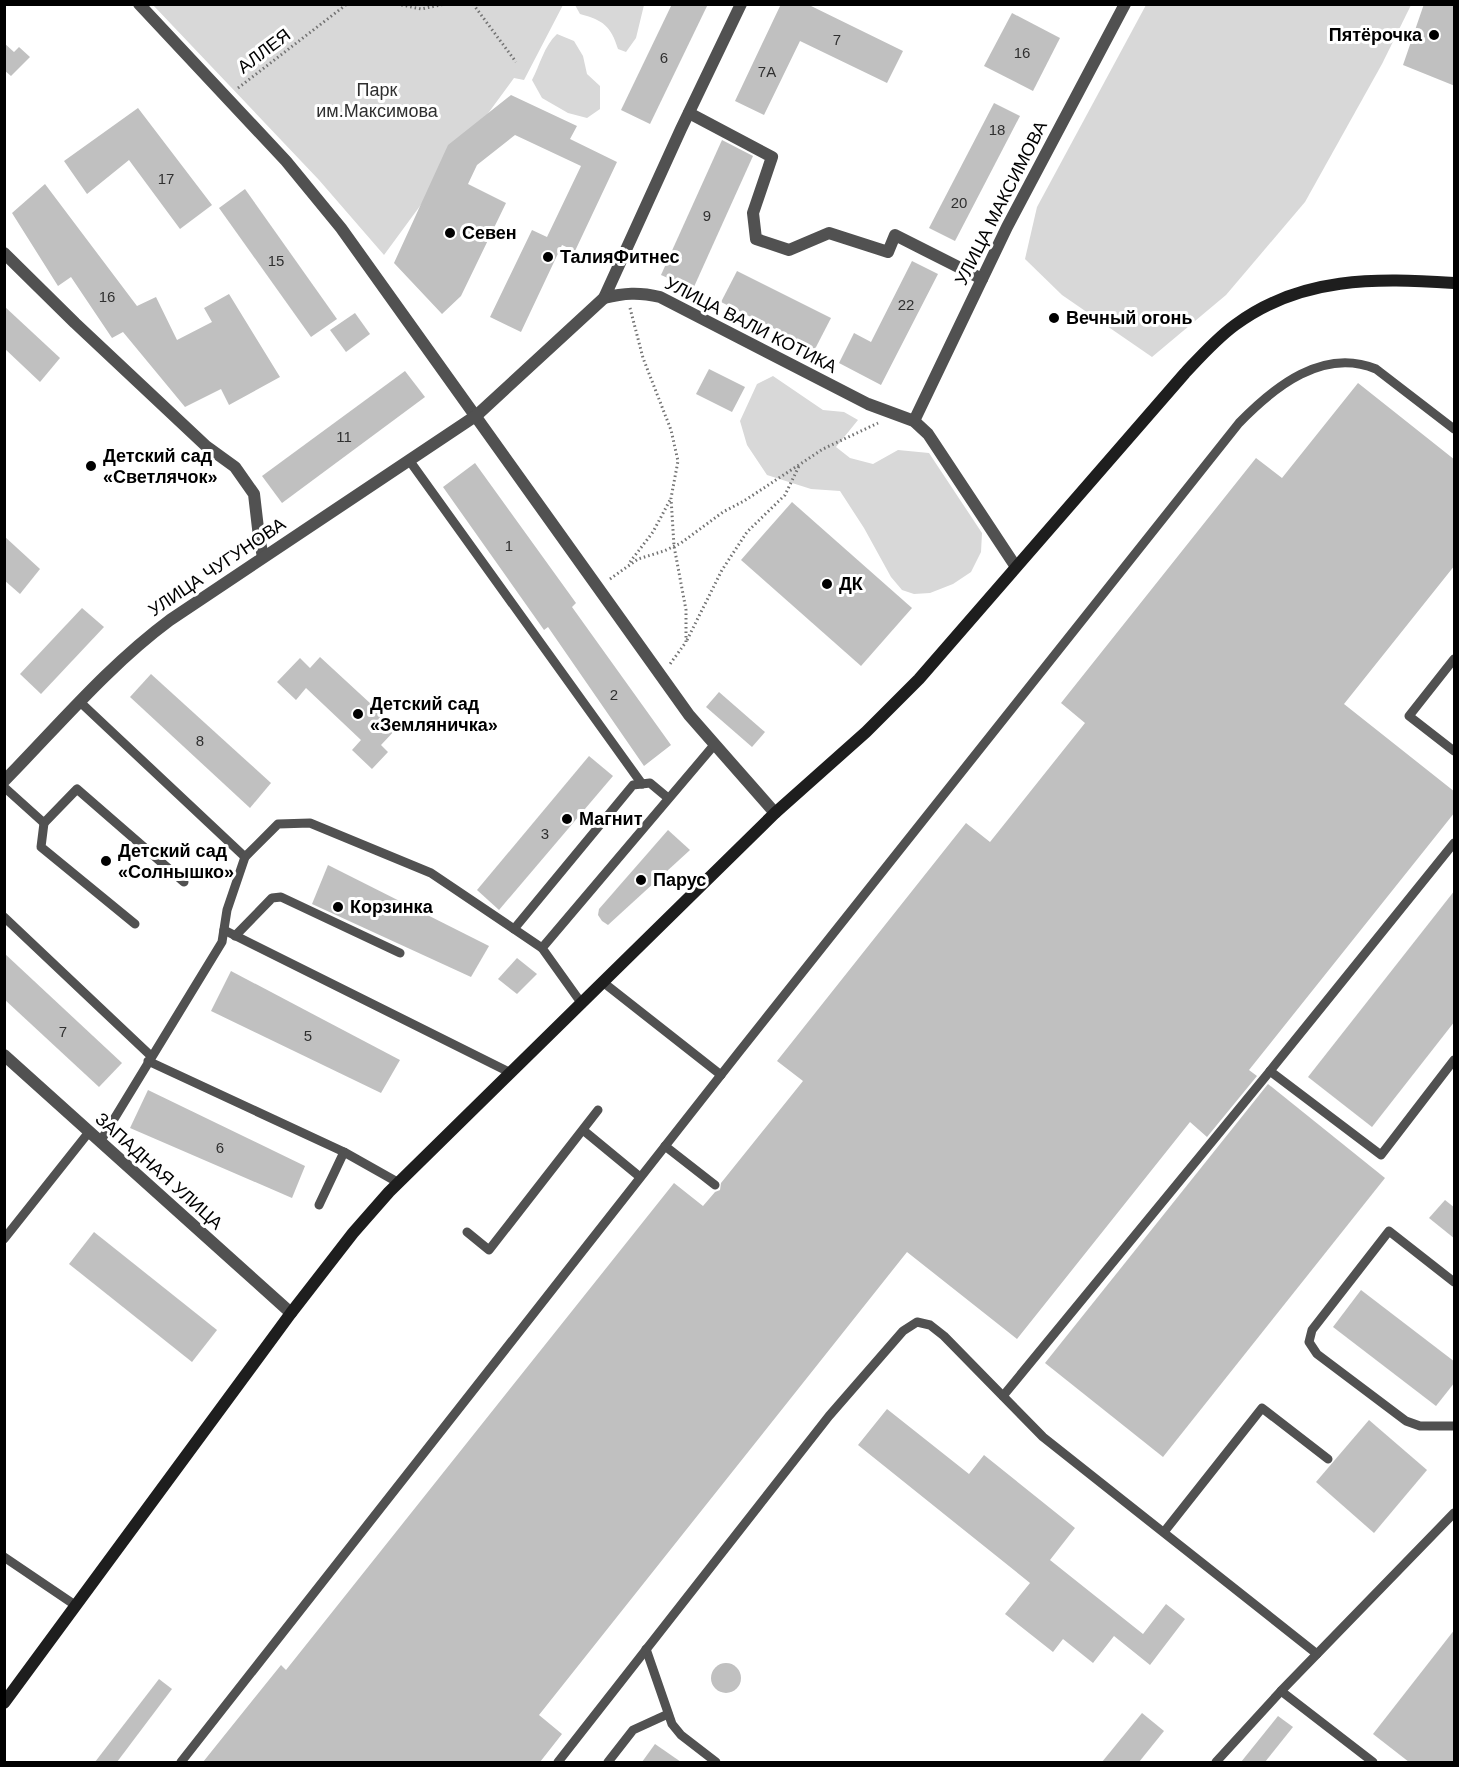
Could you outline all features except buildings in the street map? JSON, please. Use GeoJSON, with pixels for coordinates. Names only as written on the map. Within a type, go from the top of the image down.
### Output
{"type":"FeatureCollection","features":[{"type":"Feature","properties":{"kind":"main road"},"geometry":{"type":"LineString","coordinates":[[4,1703],[291,1313],[353,1233],[399,1183],[775,813],[866,732],[919,679],[1185,372],[1216,340],[1252,313],[1280,298],[1322,286],[1360,281],[1455,283]]}},
{"type":"Feature","properties":{"kind":"street"},"geometry":{"type":"LineString","coordinates":[[139,4],[286,161],[341,228],[689,715],[775,813]]}},
{"type":"Feature","properties":{"kind":"street"},"geometry":{"type":"LineString","coordinates":[[604,298],[688,113],[741,4]]}},
{"type":"Feature","properties":{"kind":"street","name":"УЛИЦА МАКСИМОВА"},"geometry":{"type":"LineString","coordinates":[[914,420],[1029,185],[1125,4]]}},
{"type":"Feature","properties":{"kind":"street"},"geometry":{"type":"LineString","coordinates":[[688,113],[772,158],[753,213],[756,239],[789,250],[829,233],[888,252],[895,235],[982,279]]}},
{"type":"Feature","properties":{"kind":"street"},"geometry":{"type":"LineString","coordinates":[[4,253],[206,447],[235,467],[254,494],[263,557]]}},
{"type":"Feature","properties":{"kind":"street","name":"УЛИЦА ВАЛИ КОТИКА"},"geometry":{"type":"LineString","coordinates":[[604,298],[626,292],[660,297],[868,404],[914,420]]}},
{"type":"Feature","properties":{"kind":"street","name":"УЛИЦА ЧУГУНОВА"},"geometry":{"type":"LineString","coordinates":[[4,781],[141,641],[263,557],[477,416],[604,298]]}},
{"type":"Feature","properties":{"kind":"street"},"geometry":{"type":"LineString","coordinates":[[914,420],[928,434],[1016,567]]}},
{"type":"Feature","properties":{"kind":"street","name":"ЗАПАДНАЯ УЛИЦА"},"geometry":{"type":"LineString","coordinates":[[4,1055],[291,1313]]}},
{"type":"Feature","properties":{"kind":"lane"},"geometry":{"type":"LineString","coordinates":[[181,1762],[640,1177],[1239,423],[1262,399],[1310,369],[1330,363],[1364,364],[1376,369],[1455,429]]}},
{"type":"Feature","properties":{"kind":"lane"},"geometry":{"type":"LineString","coordinates":[[409,460],[642,784]]}},
{"type":"Feature","properties":{"kind":"lane"},"geometry":{"type":"LineString","coordinates":[[1455,659],[1409,716],[1455,751]]}},
{"type":"Feature","properties":{"kind":"lane"},"geometry":{"type":"LineString","coordinates":[[80,702],[245,857]]}},
{"type":"Feature","properties":{"kind":"lane"},"geometry":{"type":"LineString","coordinates":[[542,948],[715,744]]}},
{"type":"Feature","properties":{"kind":"lane"},"geometry":{"type":"LineString","coordinates":[[514,929],[633,785],[650,783],[668,798]]}},
{"type":"Feature","properties":{"kind":"lane"},"geometry":{"type":"LineString","coordinates":[[4,787],[44,823]]}},
{"type":"Feature","properties":{"kind":"lane"},"geometry":{"type":"LineString","coordinates":[[135,924],[41,847],[44,823],[77,789],[184,882]]}},
{"type":"Feature","properties":{"kind":"lane"},"geometry":{"type":"LineString","coordinates":[[100,1142],[222,942],[227,910],[245,857],[278,824],[310,824],[431,873],[542,948],[582,1004]]}},
{"type":"Feature","properties":{"kind":"lane"},"geometry":{"type":"LineString","coordinates":[[1003,1396],[1455,843]]}},
{"type":"Feature","properties":{"kind":"lane"},"geometry":{"type":"LineString","coordinates":[[236,936],[272,898],[281,897],[400,953]]}},
{"type":"Feature","properties":{"kind":"lane"},"geometry":{"type":"LineString","coordinates":[[4,917],[150,1059],[344,1152],[399,1183]]}},
{"type":"Feature","properties":{"kind":"lane"},"geometry":{"type":"LineString","coordinates":[[224,930],[511,1073]]}},
{"type":"Feature","properties":{"kind":"lane"},"geometry":{"type":"LineString","coordinates":[[604,983],[721,1075]]}},
{"type":"Feature","properties":{"kind":"lane"},"geometry":{"type":"LineString","coordinates":[[1270,1071],[1381,1155],[1455,1060]]}},
{"type":"Feature","properties":{"kind":"lane"},"geometry":{"type":"LineString","coordinates":[[467,1232],[489,1250],[598,1110]]}},
{"type":"Feature","properties":{"kind":"lane"},"geometry":{"type":"LineString","coordinates":[[583,1130],[640,1177]]}},
{"type":"Feature","properties":{"kind":"lane"},"geometry":{"type":"LineString","coordinates":[[4,1239],[89,1132]]}},
{"type":"Feature","properties":{"kind":"lane"},"geometry":{"type":"LineString","coordinates":[[665,1146],[715,1185]]}},
{"type":"Feature","properties":{"kind":"lane"},"geometry":{"type":"LineString","coordinates":[[319,1204],[344,1152]]}},
{"type":"Feature","properties":{"kind":"lane"},"geometry":{"type":"LineString","coordinates":[[1455,1282],[1389,1231],[1312,1330],[1309,1342],[1317,1354],[1406,1421],[1420,1426],[1455,1426]]}},
{"type":"Feature","properties":{"kind":"lane"},"geometry":{"type":"LineString","coordinates":[[558,1762],[829,1416],[903,1331],[917,1322],[930,1325],[944,1336],[1043,1437],[1317,1654]]}},
{"type":"Feature","properties":{"kind":"lane"},"geometry":{"type":"LineString","coordinates":[[1164,1532],[1262,1408],[1328,1459]]}},
{"type":"Feature","properties":{"kind":"lane"},"geometry":{"type":"LineString","coordinates":[[1216,1762],[1281,1691],[1455,1513]]}},
{"type":"Feature","properties":{"kind":"lane"},"geometry":{"type":"LineString","coordinates":[[4,1557],[75,1605]]}},
{"type":"Feature","properties":{"kind":"lane"},"geometry":{"type":"LineString","coordinates":[[646,1649],[672,1724],[681,1736],[716,1762]]}},
{"type":"Feature","properties":{"kind":"lane"},"geometry":{"type":"LineString","coordinates":[[1281,1691],[1373,1762]]}},
{"type":"Feature","properties":{"kind":"lane"},"geometry":{"type":"LineString","coordinates":[[608,1762],[633,1730],[668,1714]]}},
{"type":"Feature","properties":{"kind":"path","name":"АЛЛЕЯ"},"geometry":{"type":"LineString","coordinates":[[227,96],[347,4]]}},
{"type":"Feature","properties":{"kind":"path"},"geometry":{"type":"LineString","coordinates":[[397,4],[421,7],[446,4]]}},
{"type":"Feature","properties":{"kind":"path"},"geometry":{"type":"LineString","coordinates":[[473,4],[516,62]]}},
{"type":"Feature","properties":{"kind":"path"},"geometry":{"type":"LineString","coordinates":[[626,292],[643,358],[670,430],[678,461],[671,498],[674,546],[686,610],[686,642]]}},
{"type":"Feature","properties":{"kind":"path"},"geometry":{"type":"LineString","coordinates":[[598,587],[638,559],[674,546],[823,449],[882,421],[887,411]]}},
{"type":"Feature","properties":{"kind":"path"},"geometry":{"type":"LineString","coordinates":[[659,673],[670,664],[686,642],[722,570],[747,532],[785,495],[800,463]]}},
{"type":"Feature","properties":{"kind":"path"},"geometry":{"type":"LineString","coordinates":[[624,568],[653,532],[671,498]]}},
{"type":"Feature","properties":{"kind":"green space","name":"Парк им.Максимова"},"geometry":{"type":"Polygon","coordinates":[[[153,5],[563,5],[524,80],[514,78],[384,255],[319,180],[153,5]]]}},
{"type":"Feature","properties":{"kind":"green space"},"geometry":{"type":"Polygon","coordinates":[[[575,5],[644,5],[636,38],[626,52],[618,49],[605,25],[580,14],[575,5]]]}},
{"type":"Feature","properties":{"kind":"green space"},"geometry":{"type":"Polygon","coordinates":[[[1146,5],[1411,5],[1382,64],[1305,202],[1226,295],[1152,357],[1062,295],[1025,259],[1037,207],[1146,5]]]}},
{"type":"Feature","properties":{"kind":"green space"},"geometry":{"type":"Polygon","coordinates":[[[557,34],[574,41],[583,56],[587,74],[600,86],[600,109],[587,118],[568,113],[542,98],[532,80],[545,50],[557,34]]]}},
{"type":"Feature","properties":{"kind":"green space"},"geometry":{"type":"Polygon","coordinates":[[[773,376],[823,410],[844,412],[858,420],[836,447],[850,458],[873,464],[898,450],[929,453],[982,533],[981,552],[971,572],[953,584],[930,593],[914,594],[902,590],[891,577],[840,491],[811,489],[767,475],[747,445],[740,421],[757,384],[773,376]]]}},
{"type":"Feature","properties":{"kind":"place","name":"Пятёрочка"},"geometry":{"type":"Point","coordinates":[1434,35]}},
{"type":"Feature","properties":{"kind":"place","name":"Севен"},"geometry":{"type":"Point","coordinates":[450,233]}},
{"type":"Feature","properties":{"kind":"place","name":"ТалияФитнес"},"geometry":{"type":"Point","coordinates":[548,257]}},
{"type":"Feature","properties":{"kind":"place","name":"Вечный огонь"},"geometry":{"type":"Point","coordinates":[1054,318]}},
{"type":"Feature","properties":{"kind":"place","name":"Детский сад «Светлячок»"},"geometry":{"type":"Point","coordinates":[91,466]}},
{"type":"Feature","properties":{"kind":"place","name":"ДК"},"geometry":{"type":"Point","coordinates":[827,584]}},
{"type":"Feature","properties":{"kind":"place","name":"Детский сад «Земляничка»"},"geometry":{"type":"Point","coordinates":[358,714]}},
{"type":"Feature","properties":{"kind":"place","name":"Магнит"},"geometry":{"type":"Point","coordinates":[567,819]}},
{"type":"Feature","properties":{"kind":"place","name":"Детский сад «Солнышко»"},"geometry":{"type":"Point","coordinates":[106,861]}},
{"type":"Feature","properties":{"kind":"place","name":"Парус"},"geometry":{"type":"Point","coordinates":[641,880]}},
{"type":"Feature","properties":{"kind":"place","name":"Корзинка"},"geometry":{"type":"Point","coordinates":[338,907]}}]}
